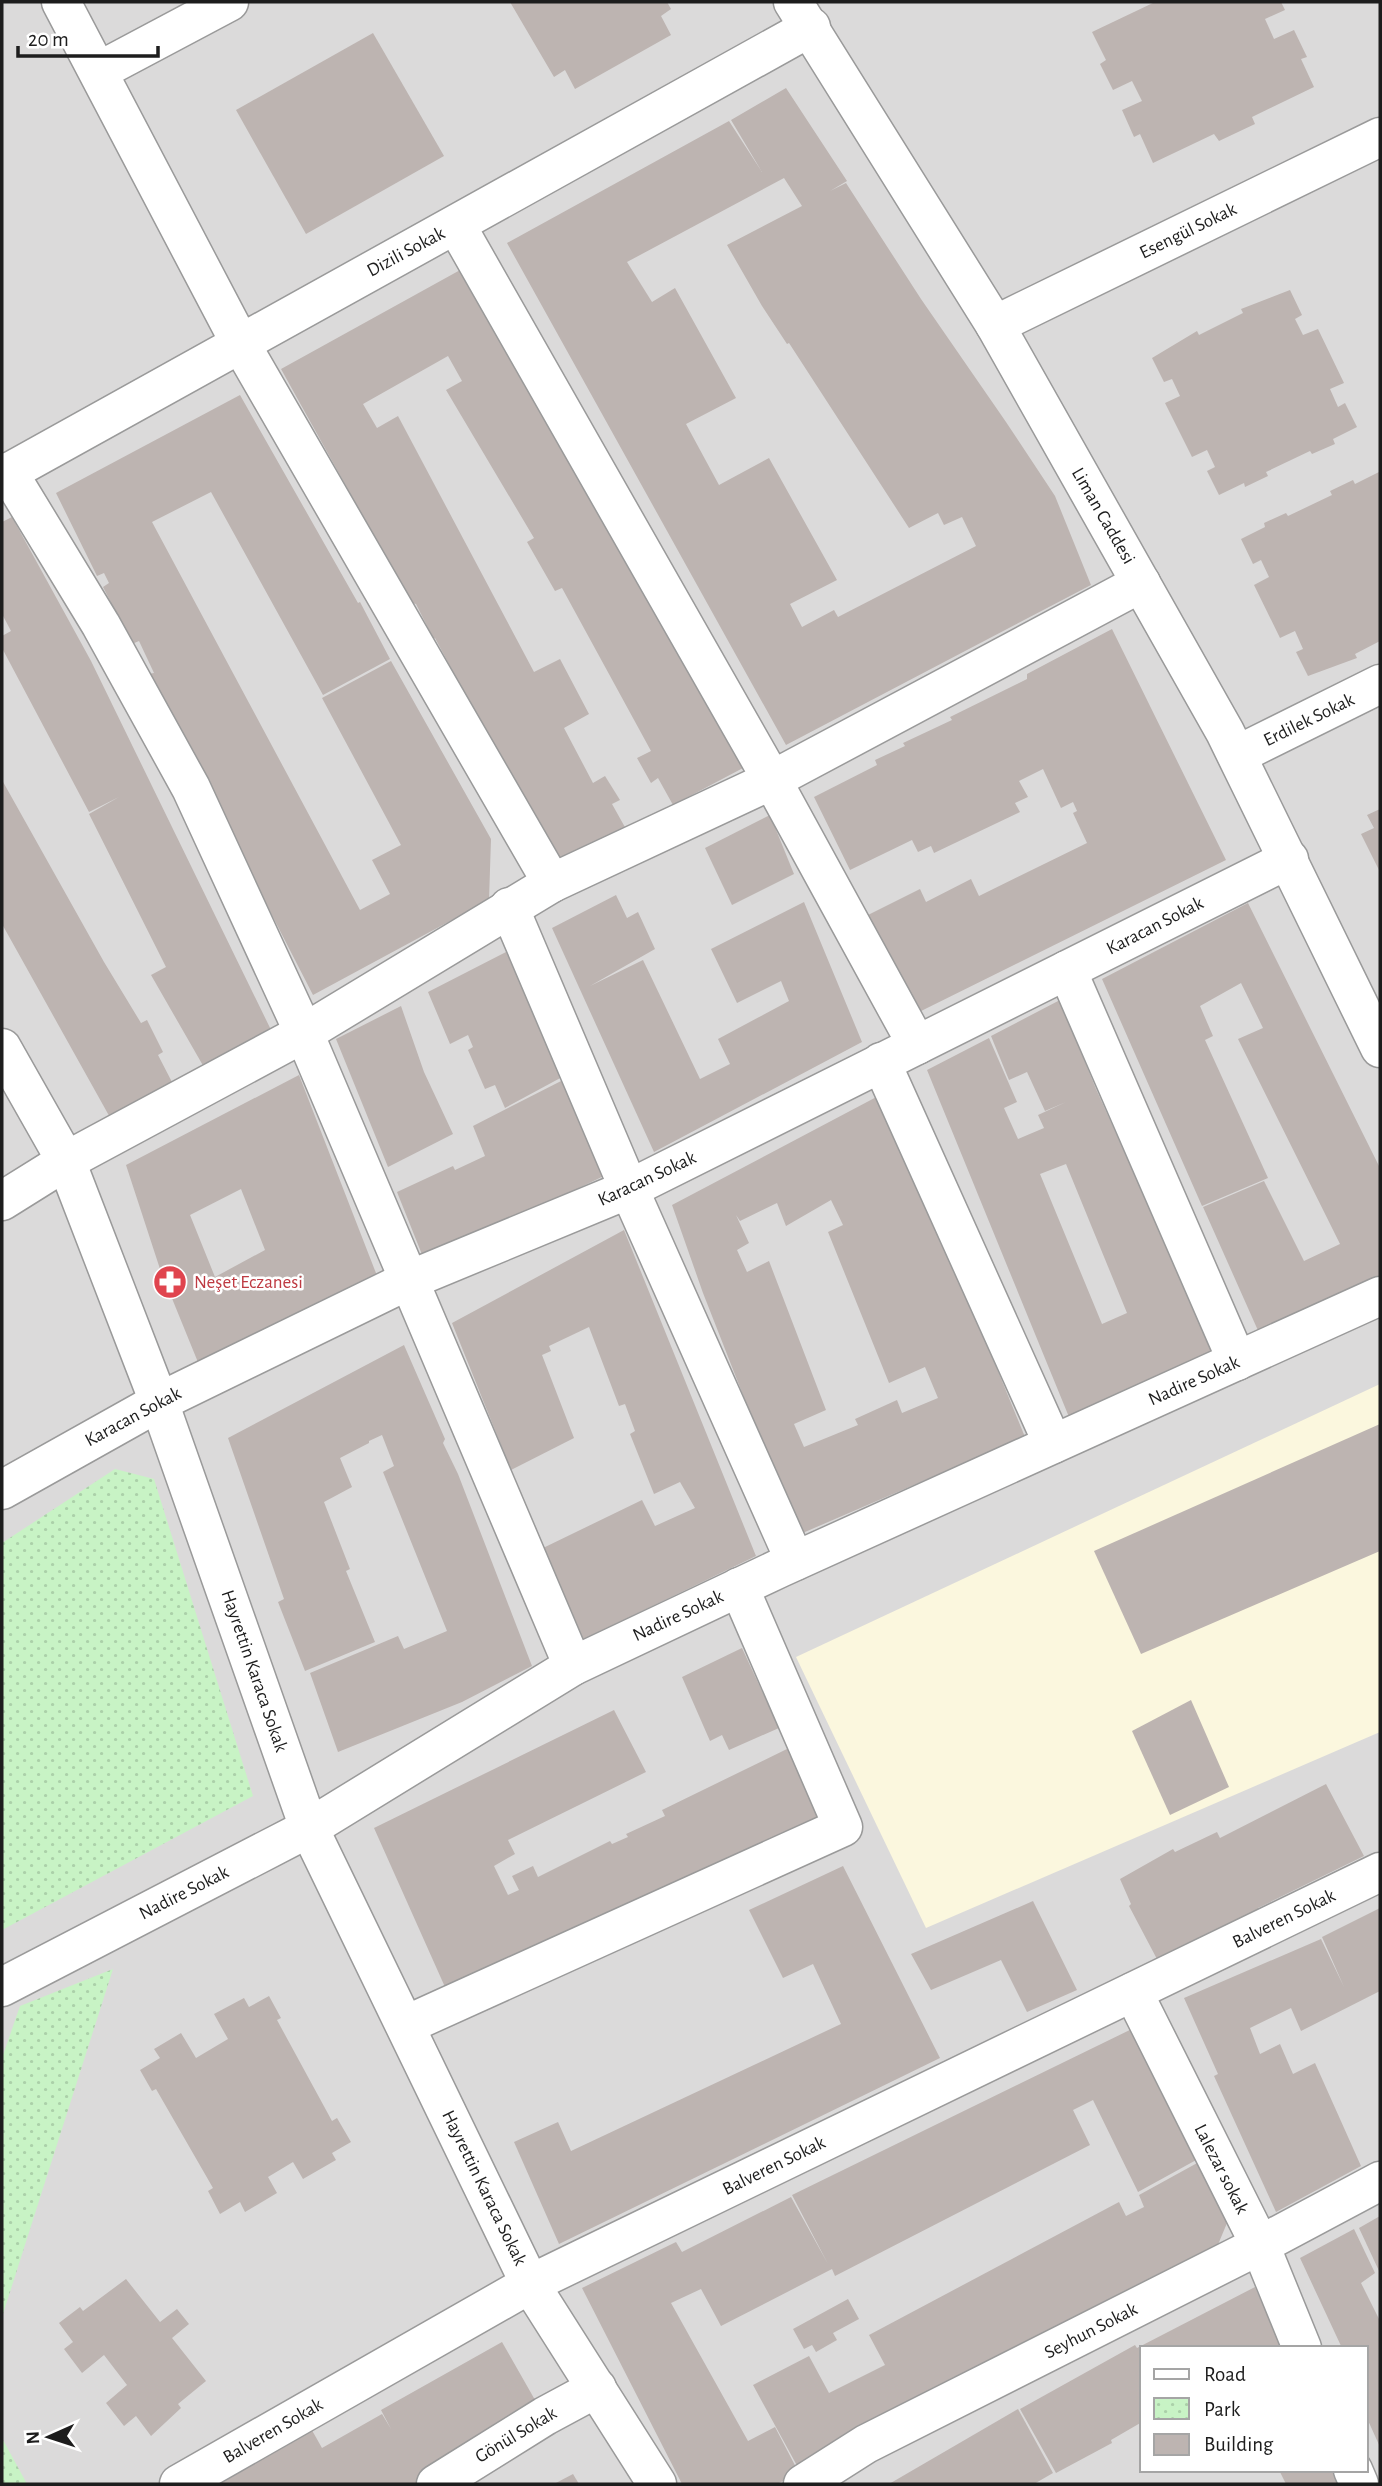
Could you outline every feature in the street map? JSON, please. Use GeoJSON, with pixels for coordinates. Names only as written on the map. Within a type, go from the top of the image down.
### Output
{"type":"FeatureCollection","features":[{"type":"Feature","properties":{"kind":"street"},"geometry":{"type":"LineString","coordinates":[[61,2],[239,341],[552,883]]}},
{"type":"Feature","properties":{"kind":"street"},"geometry":{"type":"LineString","coordinates":[[99,71],[229,2]]}},
{"type":"Feature","properties":{"kind":"street","name":"Dizili Sokak"},"geometry":{"type":"LineString","coordinates":[[5,474],[239,341],[457,225],[802,15]]}},
{"type":"Feature","properties":{"kind":"street","name":"Liman Caddesi"},"geometry":{"type":"LineString","coordinates":[[802,15],[995,325],[1142,583],[1237,755],[1380,1048]]}},
{"type":"Feature","properties":{"kind":"street","name":"Esengül Sokak"},"geometry":{"type":"LineString","coordinates":[[995,325],[1380,137]]}},
{"type":"Feature","properties":{"kind":"street"},"geometry":{"type":"LineString","coordinates":[[457,225],[772,780],[917,1045]]}},
{"type":"Feature","properties":{"kind":"street"},"geometry":{"type":"LineString","coordinates":[[5,474],[101,625],[191,788],[304,1033],[407,1282],[573,1665]]}},
{"type":"Feature","properties":{"kind":"street"},"geometry":{"type":"LineString","coordinates":[[2,1201],[65,1161],[304,1033],[552,883],[772,780],[1142,583]]}},
{"type":"Feature","properties":{"kind":"street","name":"Erdilek Sokak"},"geometry":{"type":"LineString","coordinates":[[1237,755],[1380,684]]}},
{"type":"Feature","properties":{"kind":"street","name":"Karacan Sokak"},"geometry":{"type":"LineString","coordinates":[[2,1490],[159,1402],[407,1282],[629,1189],[1289,859]]}},
{"type":"Feature","properties":{"kind":"street"},"geometry":{"type":"LineString","coordinates":[[509,907],[629,1189],[795,1561]]}},
{"type":"Feature","properties":{"kind":"street"},"geometry":{"type":"LineString","coordinates":[[1067,970],[1237,1361]]}},
{"type":"Feature","properties":{"kind":"street","name":"Hayrettin Karaca Sokak"},"geometry":{"type":"LineString","coordinates":[[2,1048],[65,1161],[159,1402],[309,1828],[530,2284],[657,2484]]}},
{"type":"Feature","properties":{"kind":"street"},"geometry":{"type":"LineString","coordinates":[[881,1062],[1053,1444]]}},
{"type":"Feature","properties":{"kind":"street","name":"Nadire Sokak"},"geometry":{"type":"LineString","coordinates":[[2,1987],[309,1828],[573,1665],[738,1587],[1380,1296]]}},
{"type":"Feature","properties":{"kind":"street"},"geometry":{"type":"LineString","coordinates":[[406,2025],[843,1827],[738,1587]]}},
{"type":"Feature","properties":{"kind":"street","name":"Balveren Sokak"},"geometry":{"type":"LineString","coordinates":[[179,2484],[530,2284],[1380,1872]]}},
{"type":"Feature","properties":{"kind":"street","name":"Lalezar sokak"},"geometry":{"type":"LineString","coordinates":[[1133,1992],[1260,2245],[1301,2346]]}},
{"type":"Feature","properties":{"kind":"street","name":"Seyhun Sokak"},"geometry":{"type":"LineString","coordinates":[[803,2484],[866,2444],[1260,2245],[1380,2181]]}},
{"type":"Feature","properties":{"kind":"street","name":"Gönül Sokak"},"geometry":{"type":"LineString","coordinates":[[436,2484],[545,2416],[597,2388]]}},
{"type":"Feature","properties":{"kind":"shaded area"},"geometry":{"type":"Polygon","coordinates":[[[2,2],[1380,2],[1380,2484],[2,2484],[2,2]]]}},
{"type":"Feature","properties":{"kind":"shaded area"},"geometry":{"type":"Polygon","coordinates":[[[1380,1384],[1380,1732],[926,1928],[796,1657],[1380,1384]]]}},
{"type":"Feature","properties":{"kind":"green space"},"geometry":{"type":"Polygon","coordinates":[[[115,1469],[154,1479],[253,1796],[2,1930],[2,1543],[115,1469]]]}},
{"type":"Feature","properties":{"kind":"green space"},"geometry":{"type":"Polygon","coordinates":[[[113,1969],[2,2317],[2,2058],[20,2006],[113,1969]]]}},
{"type":"Feature","properties":{"kind":"green space"},"geometry":{"type":"Polygon","coordinates":[[[2,2438],[27,2484],[2,2484],[2,2438]]]}},
{"type":"Feature","properties":{"kind":"building"},"geometry":{"type":"Polygon","coordinates":[[[510,2],[667,2],[671,9],[661,16],[671,35],[575,89],[565,70],[554,77],[510,2]]]}},
{"type":"Feature","properties":{"kind":"building"},"geometry":{"type":"Polygon","coordinates":[[[1155,2],[1281,2],[1285,10],[1265,19],[1274,39],[1294,30],[1307,57],[1301,59],[1314,87],[1252,117],[1255,124],[1219,141],[1214,134],[1153,163],[1140,134],[1134,137],[1122,110],[1142,101],[1132,81],[1113,90],[1100,64],[1106,60],[1092,32],[1155,2]]]}},
{"type":"Feature","properties":{"kind":"building"},"geometry":{"type":"Polygon","coordinates":[[[373,33],[444,156],[306,234],[236,110],[373,33]]]}},
{"type":"Feature","properties":{"kind":"building"},"geometry":{"type":"Polygon","coordinates":[[[786,88],[847,181],[830,191],[846,183],[921,299],[1006,422],[1055,496],[1091,585],[786,745],[507,243],[729,121],[762,172],[731,120],[786,88]],[[784,178],[627,262],[652,302],[675,288],[736,398],[686,424],[719,485],[769,458],[837,580],[790,604],[802,627],[834,610],[838,617],[976,546],[962,517],[944,525],[938,513],[909,528],[762,306],[727,245],[802,206],[784,178]]]}},
{"type":"Feature","properties":{"kind":"building"},"geometry":{"type":"Polygon","coordinates":[[[462,269],[743,768],[673,805],[658,778],[651,783],[637,758],[651,751],[562,588],[555,591],[527,542],[534,538],[446,390],[462,381],[448,356],[363,404],[377,428],[398,416],[534,672],[560,659],[589,714],[564,728],[593,783],[605,776],[620,800],[612,804],[626,829],[556,866],[435,638],[432,640],[429,635],[431,634],[416,604],[411,603],[281,369],[462,269]]]}},
{"type":"Feature","properties":{"kind":"building"},"geometry":{"type":"Polygon","coordinates":[[[1290,290],[1302,315],[1295,319],[1303,335],[1318,329],[1344,383],[1330,389],[1338,407],[1345,403],[1357,427],[1333,439],[1335,444],[1312,454],[1310,451],[1266,472],[1268,476],[1245,487],[1244,483],[1219,495],[1207,471],[1215,467],[1207,450],[1192,457],[1165,403],[1180,396],[1172,379],[1164,382],[1152,358],[1197,331],[1199,335],[1243,313],[1241,309],[1290,290]]]}},
{"type":"Feature","properties":{"kind":"building"},"geometry":{"type":"Polygon","coordinates":[[[240,395],[390,659],[323,695],[211,492],[152,522],[360,910],[390,894],[372,860],[401,845],[322,698],[391,661],[491,839],[489,900],[313,995],[148,674],[154,673],[139,641],[132,644],[103,587],[109,583],[104,573],[97,576],[56,493],[240,395]]]}},
{"type":"Feature","properties":{"kind":"building"},"geometry":{"type":"Polygon","coordinates":[[[1379,472],[1380,641],[1355,654],[1357,658],[1308,676],[1296,652],[1303,649],[1295,631],[1280,638],[1254,585],[1269,577],[1261,560],[1253,564],[1241,539],[1265,527],[1264,523],[1286,513],[1288,516],[1332,495],[1330,491],[1353,480],[1355,484],[1379,472]]]}},
{"type":"Feature","properties":{"kind":"building"},"geometry":{"type":"Polygon","coordinates":[[[12,517],[91,661],[273,1034],[205,1069],[151,975],[166,967],[89,814],[119,797],[89,812],[2,648],[2,636],[11,631],[2,614],[2,522],[12,517]]]}},
{"type":"Feature","properties":{"kind":"building"},"geometry":{"type":"Polygon","coordinates":[[[1112,629],[1226,860],[911,1016],[864,917],[920,889],[926,902],[971,879],[979,896],[1087,843],[1073,813],[1077,811],[1073,802],[1061,808],[1043,769],[1019,781],[1028,797],[1015,803],[1020,812],[934,853],[931,846],[918,852],[912,840],[850,870],[814,797],[877,765],[875,760],[905,746],[903,743],[952,720],[950,717],[1027,679],[1027,674],[1112,629]]]}},
{"type":"Feature","properties":{"kind":"building"},"geometry":{"type":"Polygon","coordinates":[[[2,780],[104,962],[141,1023],[147,1020],[163,1052],[158,1055],[173,1084],[112,1121],[2,924],[2,780]]]}},
{"type":"Feature","properties":{"kind":"building"},"geometry":{"type":"Polygon","coordinates":[[[1380,809],[1380,872],[1361,834],[1374,828],[1367,815],[1380,809]]]}},
{"type":"Feature","properties":{"kind":"building"},"geometry":{"type":"Polygon","coordinates":[[[770,815],[794,874],[732,905],[705,848],[770,815]]]}},
{"type":"Feature","properties":{"kind":"building"},"geometry":{"type":"Polygon","coordinates":[[[616,895],[627,918],[638,912],[655,949],[590,986],[643,960],[700,1079],[730,1064],[718,1039],[789,1001],[781,981],[737,1003],[711,949],[804,902],[862,1042],[654,1152],[552,928],[616,895]]]}},
{"type":"Feature","properties":{"kind":"building"},"geometry":{"type":"Polygon","coordinates":[[[1248,903],[1380,1168],[1380,1279],[1260,1335],[1203,1207],[1264,1181],[1304,1261],[1340,1244],[1238,1039],[1263,1028],[1241,983],[1200,1006],[1213,1036],[1205,1040],[1268,1178],[1202,1206],[1102,979],[1248,903]]]}},
{"type":"Feature","properties":{"kind":"building"},"geometry":{"type":"Polygon","coordinates":[[[506,952],[564,1076],[505,1108],[495,1085],[485,1089],[468,1050],[473,1047],[468,1035],[450,1044],[428,992],[506,952]]]}},
{"type":"Feature","properties":{"kind":"building"},"geometry":{"type":"Polygon","coordinates":[[[1060,1000],[1096,1089],[1215,1352],[1069,1417],[927,1070],[989,1038],[1017,1102],[1004,1108],[1018,1139],[1044,1128],[1038,1115],[1066,1102],[1045,1111],[1027,1072],[1009,1080],[991,1036],[1060,1000]],[[1066,1164],[1040,1174],[1102,1324],[1127,1313],[1066,1164]]]}},
{"type":"Feature","properties":{"kind":"building"},"geometry":{"type":"Polygon","coordinates":[[[401,1006],[424,1072],[453,1134],[388,1167],[336,1039],[401,1006]]]}},
{"type":"Feature","properties":{"kind":"building"},"geometry":{"type":"Polygon","coordinates":[[[299,1075],[381,1286],[204,1377],[160,1269],[126,1165],[299,1075]],[[241,1189],[190,1215],[215,1277],[265,1250],[241,1189]]]}},
{"type":"Feature","properties":{"kind":"building"},"geometry":{"type":"Polygon","coordinates":[[[565,1079],[608,1174],[425,1262],[397,1192],[453,1166],[455,1170],[485,1156],[473,1126],[565,1079]]]}},
{"type":"Feature","properties":{"kind":"building"},"geometry":{"type":"Polygon","coordinates":[[[884,1093],[1025,1437],[798,1535],[703,1293],[672,1205],[884,1093]],[[831,1200],[786,1226],[777,1203],[740,1221],[736,1215],[749,1243],[737,1250],[747,1272],[769,1261],[826,1410],[794,1424],[804,1447],[858,1425],[855,1419],[897,1400],[902,1413],[938,1398],[925,1367],[889,1383],[828,1232],[843,1225],[831,1200]]]}},
{"type":"Feature","properties":{"kind":"building"},"geometry":{"type":"Polygon","coordinates":[[[624,1230],[756,1556],[576,1643],[541,1549],[642,1500],[655,1526],[695,1508],[680,1482],[654,1494],[630,1434],[635,1431],[625,1404],[619,1406],[589,1327],[549,1346],[551,1351],[542,1355],[574,1438],[511,1470],[452,1323],[624,1230]]]}},
{"type":"Feature","properties":{"kind":"building"},"geometry":{"type":"Polygon","coordinates":[[[404,1345],[445,1439],[443,1443],[458,1474],[532,1666],[462,1702],[338,1752],[310,1673],[398,1636],[404,1649],[447,1631],[383,1472],[394,1466],[382,1435],[340,1458],[352,1487],[324,1502],[350,1569],[346,1571],[375,1642],[305,1671],[278,1602],[284,1599],[228,1438],[404,1345]]]}},
{"type":"Feature","properties":{"kind":"building"},"geometry":{"type":"Polygon","coordinates":[[[1380,1424],[1380,1551],[1141,1654],[1094,1551],[1380,1424]]]}},
{"type":"Feature","properties":{"kind":"building"},"geometry":{"type":"Polygon","coordinates":[[[742,1648],[779,1728],[729,1750],[722,1735],[710,1741],[682,1677],[742,1648]]]}},
{"type":"Feature","properties":{"kind":"building"},"geometry":{"type":"Polygon","coordinates":[[[1191,1700],[1229,1787],[1170,1815],[1132,1731],[1191,1700]]]}},
{"type":"Feature","properties":{"kind":"building"},"geometry":{"type":"Polygon","coordinates":[[[614,1710],[646,1772],[508,1840],[515,1854],[494,1866],[508,1895],[519,1890],[512,1876],[533,1866],[538,1877],[610,1841],[612,1844],[628,1837],[626,1834],[665,1816],[662,1810],[789,1748],[822,1822],[449,1996],[374,1828],[614,1710]]]}},
{"type":"Feature","properties":{"kind":"building"},"geometry":{"type":"Polygon","coordinates":[[[1326,1784],[1364,1856],[1258,1908],[1260,1912],[1158,1961],[1129,1906],[1131,1904],[1120,1879],[1173,1849],[1175,1852],[1217,1832],[1220,1838],[1326,1784]]]}},
{"type":"Feature","properties":{"kind":"building"},"geometry":{"type":"Polygon","coordinates":[[[843,1866],[940,2058],[559,2244],[514,2142],[558,2122],[571,2151],[841,2024],[813,1964],[783,1978],[749,1910],[843,1866]]]}},
{"type":"Feature","properties":{"kind":"building"},"geometry":{"type":"Polygon","coordinates":[[[1033,1901],[1077,1990],[1027,2012],[1001,1960],[931,1990],[911,1954],[1033,1901]]]}},
{"type":"Feature","properties":{"kind":"building"},"geometry":{"type":"Polygon","coordinates":[[[1380,1908],[1380,1991],[1301,2031],[1291,2008],[1250,2028],[1260,2054],[1280,2044],[1293,2074],[1315,2063],[1361,2166],[1276,2212],[1214,2076],[1218,2074],[1184,1998],[1321,1939],[1344,1987],[1322,1937],[1380,1908]]]}},
{"type":"Feature","properties":{"kind":"building"},"geometry":{"type":"Polygon","coordinates":[[[269,1996],[281,2018],[277,2020],[332,2121],[337,2118],[351,2142],[332,2153],[336,2160],[303,2179],[293,2162],[268,2177],[277,2193],[245,2212],[240,2202],[220,2214],[208,2191],[213,2188],[156,2089],[152,2091],[140,2070],[160,2058],[154,2049],[181,2033],[196,2058],[228,2039],[214,2014],[244,1998],[249,2007],[269,1996]]]}},
{"type":"Feature","properties":{"kind":"building"},"geometry":{"type":"Polygon","coordinates":[[[1140,2025],[1198,2159],[1138,2192],[1093,2100],[1073,2110],[1090,2145],[835,2276],[832,2269],[721,2326],[701,2289],[671,2303],[748,2441],[775,2427],[799,2473],[777,2484],[682,2484],[582,2288],[676,2242],[682,2252],[791,2197],[828,2264],[792,2195],[1140,2025]]]}},
{"type":"Feature","properties":{"kind":"building"},"geometry":{"type":"Polygon","coordinates":[[[1199,2162],[1227,2223],[1217,2247],[801,2473],[753,2385],[809,2356],[829,2393],[885,2365],[869,2335],[1119,2202],[1126,2216],[1144,2207],[1139,2195],[1199,2162]]]}},
{"type":"Feature","properties":{"kind":"building"},"geometry":{"type":"Polygon","coordinates":[[[1380,2216],[1380,2273],[1359,2228],[1380,2216]]]}},
{"type":"Feature","properties":{"kind":"building"},"geometry":{"type":"Polygon","coordinates":[[[1354,2229],[1375,2273],[1361,2283],[1380,2321],[1380,2447],[1368,2420],[1368,2346],[1341,2346],[1300,2258],[1354,2229]]]}},
{"type":"Feature","properties":{"kind":"building"},"geometry":{"type":"Polygon","coordinates":[[[126,2279],[160,2322],[177,2309],[189,2324],[172,2338],[206,2381],[178,2404],[181,2408],[151,2436],[136,2416],[124,2426],[106,2403],[127,2385],[104,2355],[82,2373],[64,2349],[73,2342],[59,2323],[80,2307],[83,2311],[126,2279]]]}},
{"type":"Feature","properties":{"kind":"building"},"geometry":{"type":"Polygon","coordinates":[[[1255,2287],[1281,2346],[1141,2346],[1255,2287]]]}},
{"type":"Feature","properties":{"kind":"building"},"geometry":{"type":"Polygon","coordinates":[[[848,2299],[859,2319],[833,2333],[837,2340],[816,2352],[812,2345],[804,2349],[793,2329],[848,2299]]]}},
{"type":"Feature","properties":{"kind":"building"},"geometry":{"type":"Polygon","coordinates":[[[502,2342],[543,2414],[427,2484],[215,2484],[309,2425],[322,2448],[382,2414],[391,2429],[381,2410],[502,2342]]]}},
{"type":"Feature","properties":{"kind":"building"},"geometry":{"type":"Polygon","coordinates":[[[1135,2345],[1137,2348],[1140,2346],[1140,2423],[1111,2440],[1112,2443],[1056,2473],[1020,2409],[1135,2345]]]}},
{"type":"Feature","properties":{"kind":"building"},"geometry":{"type":"Polygon","coordinates":[[[1018,2409],[1053,2473],[1034,2484],[889,2484],[1018,2409]]]}},
{"type":"Feature","properties":{"kind":"building"},"geometry":{"type":"Polygon","coordinates":[[[1280,2472],[1336,2472],[1339,2484],[1286,2484],[1280,2472]]]}},
{"type":"Feature","properties":{"kind":"building"},"geometry":{"type":"Polygon","coordinates":[[[573,2474],[579,2484],[554,2484],[573,2474]]]}},
{"type":"Feature","properties":{"kind":"place","name":"Neşet Eczanesi"},"geometry":{"type":"Point","coordinates":[170,1282]}}]}
